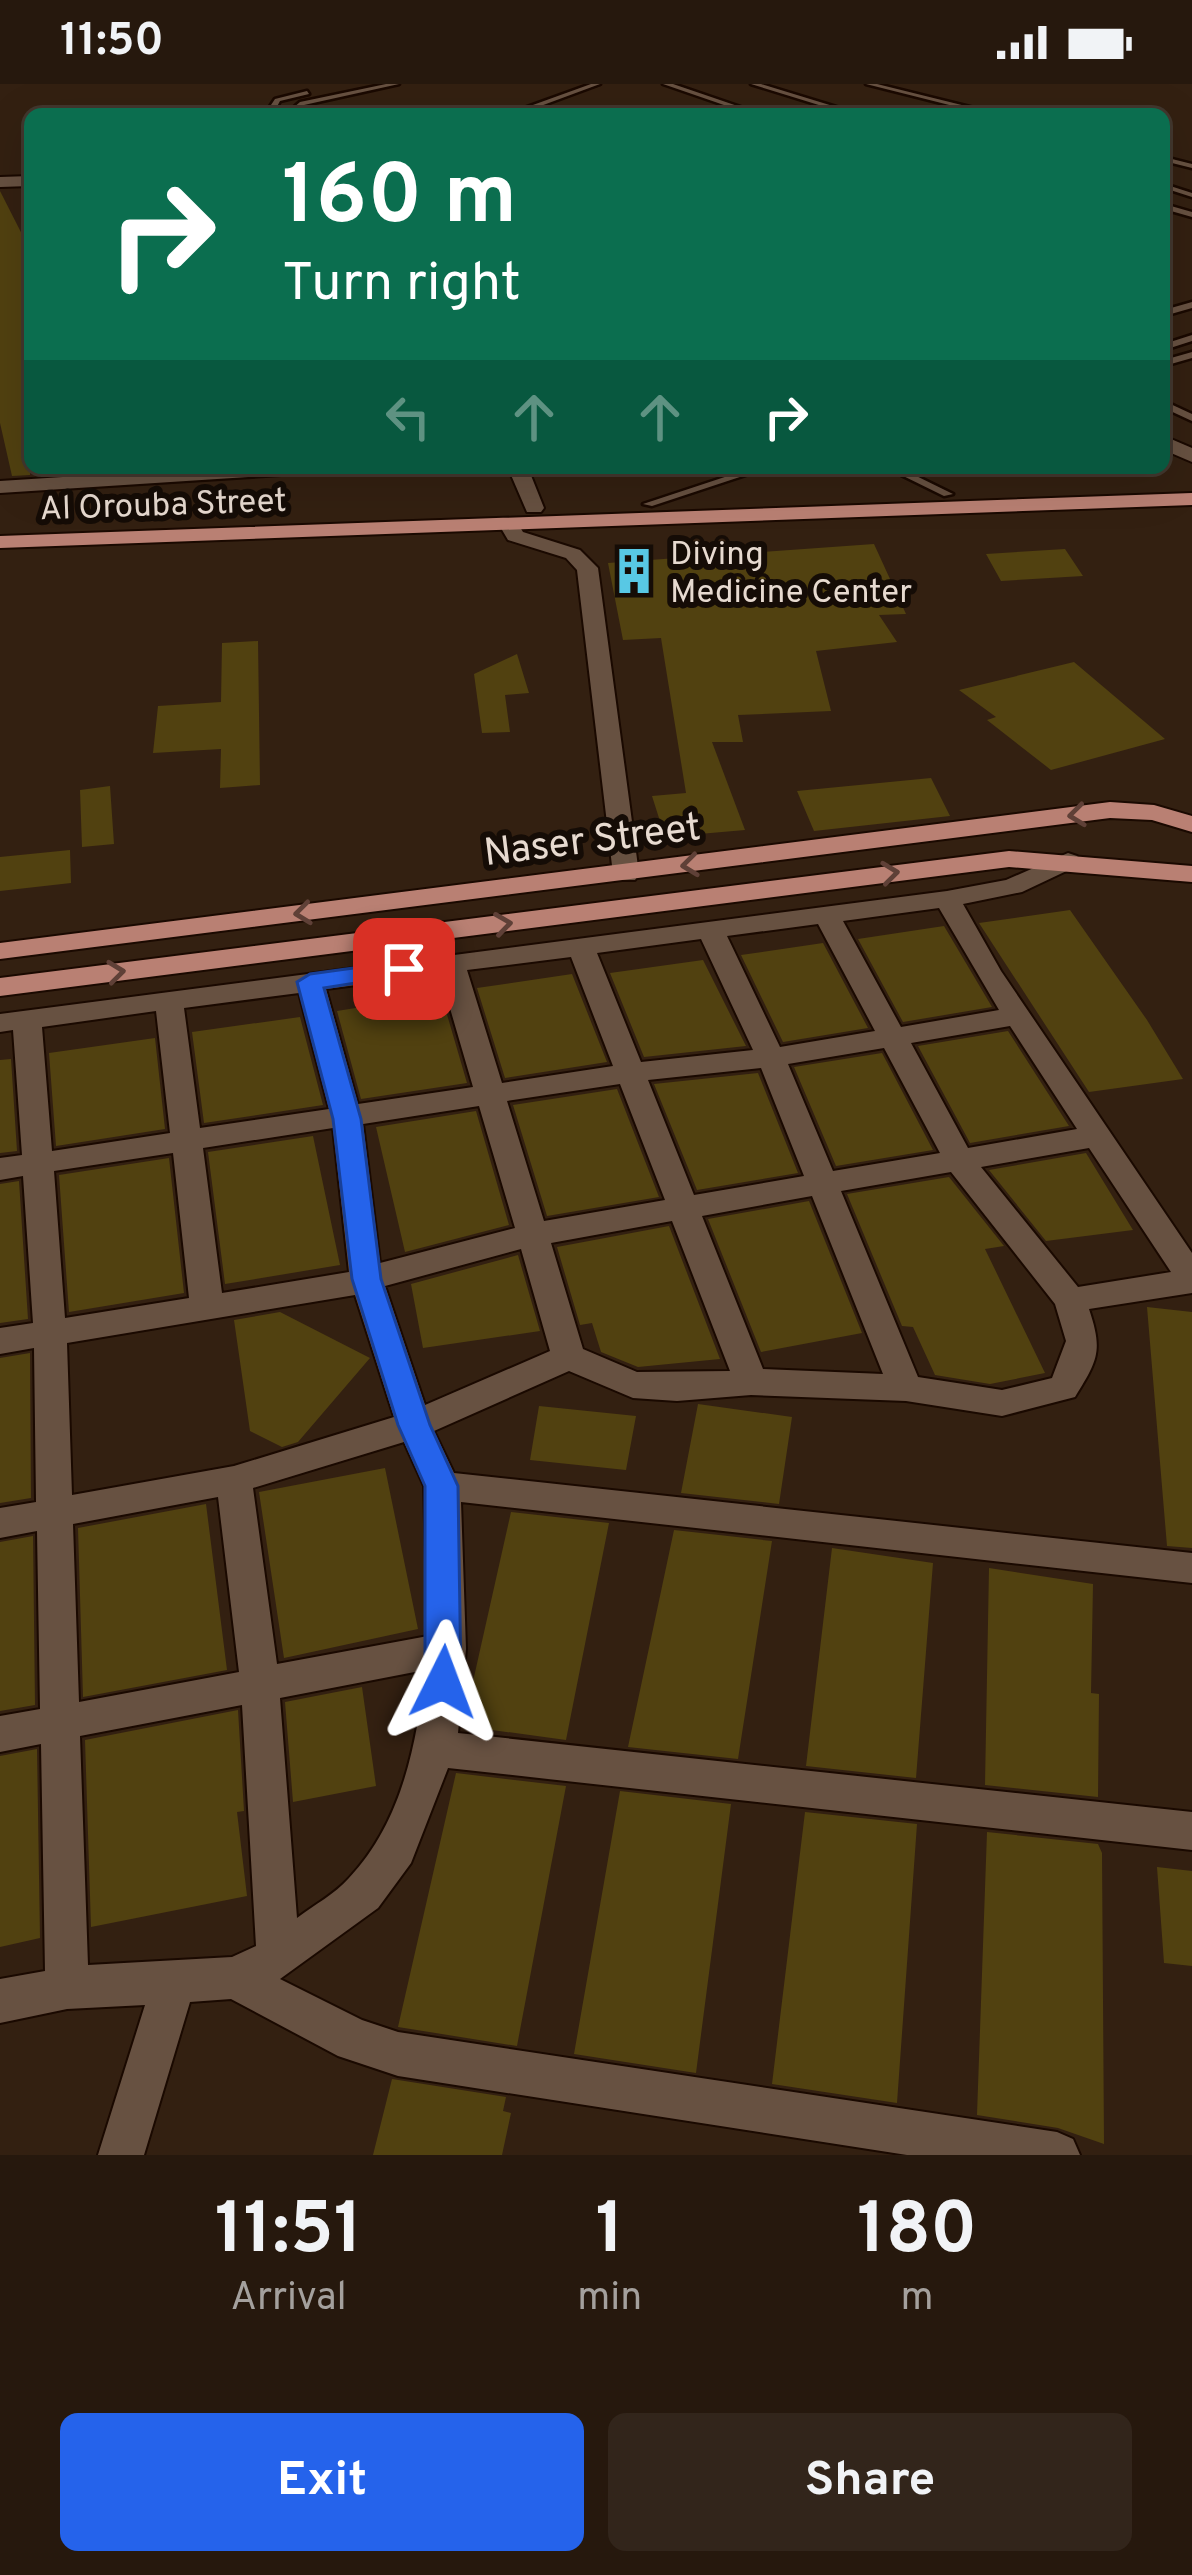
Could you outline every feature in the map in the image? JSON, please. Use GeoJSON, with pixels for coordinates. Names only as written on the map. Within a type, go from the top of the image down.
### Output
{"type":"FeatureCollection","features":[{"type":"Feature","properties":{"kind":"main road","name":"Al Orouba Street"},"geometry":{"type":"LineString","coordinates":[[0,525],[1192,485]]}},
{"type":"Feature","properties":{"kind":"main road","name":"Al Orouba Street"},"geometry":{"type":"LineString","coordinates":[[0,542],[1192,499]]}},
{"type":"Feature","properties":{"kind":"main road","name":"Naser Street"},"geometry":{"type":"LineString","coordinates":[[0,951],[1110,810],[1154,813],[1192,826]]}},
{"type":"Feature","properties":{"kind":"main road"},"geometry":{"type":"LineString","coordinates":[[1192,826],[1182,856],[1192,873]]}},
{"type":"Feature","properties":{"kind":"main road","name":"Naser Street"},"geometry":{"type":"LineString","coordinates":[[0,987],[448,947],[650,904],[990,861],[1068,862],[1192,873]]}},
{"type":"Feature","properties":{"kind":"main road"},"geometry":{"type":"LineString","coordinates":[[439,896],[448,947]]}},
{"type":"Feature","properties":{"kind":"main road"},"geometry":{"type":"LineString","coordinates":[[650,904],[662,935]]}},
{"type":"Feature","properties":{"kind":"street"},"geometry":{"type":"LineString","coordinates":[[0,487],[203,474]]}},
{"type":"Feature","properties":{"kind":"street"},"geometry":{"type":"LineString","coordinates":[[521,474],[535,508]]}},
{"type":"Feature","properties":{"kind":"street"},"geometry":{"type":"LineString","coordinates":[[508,524],[530,544],[573,554],[587,568],[626,874]]}},
{"type":"Feature","properties":{"kind":"street"},"geometry":{"type":"LineString","coordinates":[[67,1988],[50,1333],[18,1167],[13,1022],[310,982],[448,947],[581,946],[947,899],[1013,886],[1068,862]]}},
{"type":"Feature","properties":{"kind":"street"},"geometry":{"type":"LineString","coordinates":[[947,899],[1192,1280],[1070,1300]]}},
{"type":"Feature","properties":{"kind":"street"},"geometry":{"type":"LineString","coordinates":[[0,1523],[235,1480],[414,1425],[569,1358],[633,1385],[751,1382],[906,1388],[1002,1403],[1063,1388],[1079,1362],[1083,1342],[1070,1300],[961,1163],[826,914]]}},
{"type":"Feature","properties":{"kind":"street"},"geometry":{"type":"LineString","coordinates":[[710,929],[771,1058],[906,1388]]}},
{"type":"Feature","properties":{"kind":"street"},"geometry":{"type":"LineString","coordinates":[[581,946],[751,1382]]}},
{"type":"Feature","properties":{"kind":"street"},"geometry":{"type":"LineString","coordinates":[[448,947],[569,1358]]}},
{"type":"Feature","properties":{"kind":"street"},"geometry":{"type":"LineString","coordinates":[[0,2001],[67,1988],[234,1978],[278,1958],[363,1894],[396,1849],[436,1749],[447,1648],[442,1486],[414,1425],[368,1280],[347,1119],[310,982]]}},
{"type":"Feature","properties":{"kind":"street"},"geometry":{"type":"LineString","coordinates":[[169,1000],[207,1307]]}},
{"type":"Feature","properties":{"kind":"street"},"geometry":{"type":"LineString","coordinates":[[18,1167],[628,1073],[771,1058],[1018,1016]]}},
{"type":"Feature","properties":{"kind":"street"},"geometry":{"type":"LineString","coordinates":[[0,1341],[368,1280],[535,1234],[1096,1136]]}},
{"type":"Feature","properties":{"kind":"street"},"geometry":{"type":"LineString","coordinates":[[235,1480],[260,1684],[278,1958]]}},
{"type":"Feature","properties":{"kind":"street"},"geometry":{"type":"LineString","coordinates":[[442,1486],[1192,1568]]}},
{"type":"Feature","properties":{"kind":"street"},"geometry":{"type":"LineString","coordinates":[[0,1735],[447,1648]]}},
{"type":"Feature","properties":{"kind":"street"},"geometry":{"type":"LineString","coordinates":[[436,1749],[1192,1831]]}},
{"type":"Feature","properties":{"kind":"street"},"geometry":{"type":"LineString","coordinates":[[234,1978],[354,2040],[398,2054],[1058,2155]]}},
{"type":"Feature","properties":{"kind":"street"},"geometry":{"type":"LineString","coordinates":[[121,2155],[174,1982]]}},
{"type":"Feature","properties":{"kind":"lane"},"geometry":{"type":"LineString","coordinates":[[272,108],[277,100],[358,84]]}},
{"type":"Feature","properties":{"kind":"lane"},"geometry":{"type":"LineString","coordinates":[[296,108],[396,84]]}},
{"type":"Feature","properties":{"kind":"lane"},"geometry":{"type":"LineString","coordinates":[[529,108],[597,84]]}},
{"type":"Feature","properties":{"kind":"lane"},"geometry":{"type":"LineString","coordinates":[[666,84],[739,108]]}},
{"type":"Feature","properties":{"kind":"lane"},"geometry":{"type":"LineString","coordinates":[[754,84],[835,108]]}},
{"type":"Feature","properties":{"kind":"lane"},"geometry":{"type":"LineString","coordinates":[[869,84],[969,108]]}},
{"type":"Feature","properties":{"kind":"lane"},"geometry":{"type":"LineString","coordinates":[[1170,311],[1192,305]]}},
{"type":"Feature","properties":{"kind":"lane"},"geometry":{"type":"LineString","coordinates":[[1176,309],[1192,316]]}},
{"type":"Feature","properties":{"kind":"lane"},"geometry":{"type":"LineString","coordinates":[[648,504],[743,474]]}},
{"type":"Feature","properties":{"kind":"lane"},"geometry":{"type":"LineString","coordinates":[[905,474],[948,494]]}},
{"type":"Feature","properties":{"kind":"building"},"geometry":{"type":"Polygon","coordinates":[[[0,191],[24,238],[24,474],[30,475],[12,476],[0,423],[0,191]]]}},
{"type":"Feature","properties":{"kind":"building"},"geometry":{"type":"Polygon","coordinates":[[[874,544],[906,614],[879,615],[897,642],[816,651],[831,711],[738,715],[743,742],[712,742],[745,830],[665,837],[652,796],[686,793],[661,638],[623,640],[608,563],[874,544]]]}},
{"type":"Feature","properties":{"kind":"building"},"geometry":{"type":"Polygon","coordinates":[[[1065,549],[1083,576],[1001,581],[986,554],[1065,549]]]}},
{"type":"Feature","properties":{"kind":"building"},"geometry":{"type":"Polygon","coordinates":[[[258,641],[260,785],[220,788],[221,749],[153,753],[158,706],[221,702],[222,643],[258,641]]]}},
{"type":"Feature","properties":{"kind":"building"},"geometry":{"type":"Polygon","coordinates":[[[517,654],[529,693],[505,695],[510,732],[482,733],[474,674],[517,654]]]}},
{"type":"Feature","properties":{"kind":"building"},"geometry":{"type":"Polygon","coordinates":[[[1074,662],[1165,739],[1051,770],[987,720],[996,717],[959,690],[1074,662]]]}},
{"type":"Feature","properties":{"kind":"building"},"geometry":{"type":"Polygon","coordinates":[[[931,778],[950,816],[814,831],[797,791],[931,778]]]}},
{"type":"Feature","properties":{"kind":"building"},"geometry":{"type":"Polygon","coordinates":[[[110,786],[114,844],[82,847],[80,790],[110,786]]]}},
{"type":"Feature","properties":{"kind":"building"},"geometry":{"type":"Polygon","coordinates":[[[70,850],[71,883],[0,891],[0,857],[70,850]]]}},
{"type":"Feature","properties":{"kind":"building"},"geometry":{"type":"Polygon","coordinates":[[[1070,910],[1183,1079],[1089,1092],[979,923],[1070,910]]]}},
{"type":"Feature","properties":{"kind":"building"},"geometry":{"type":"Polygon","coordinates":[[[944,926],[992,1007],[903,1022],[858,939],[944,926]]]}},
{"type":"Feature","properties":{"kind":"building"},"geometry":{"type":"Polygon","coordinates":[[[823,943],[868,1028],[783,1042],[741,955],[823,943]]]}},
{"type":"Feature","properties":{"kind":"building"},"geometry":{"type":"Polygon","coordinates":[[[703,960],[746,1046],[644,1057],[610,973],[703,960]]]}},
{"type":"Feature","properties":{"kind":"building"},"geometry":{"type":"Polygon","coordinates":[[[572,974],[607,1062],[505,1078],[477,988],[572,974]]]}},
{"type":"Feature","properties":{"kind":"building"},"geometry":{"type":"Polygon","coordinates":[[[441,994],[467,1083],[361,1099],[337,1011],[441,994]]]}},
{"type":"Feature","properties":{"kind":"building"},"geometry":{"type":"Polygon","coordinates":[[[300,1017],[323,1105],[204,1123],[192,1032],[300,1017]]]}},
{"type":"Feature","properties":{"kind":"building"},"geometry":{"type":"Polygon","coordinates":[[[1008,1031],[1069,1126],[970,1143],[918,1046],[1008,1031]]]}},
{"type":"Feature","properties":{"kind":"building"},"geometry":{"type":"Polygon","coordinates":[[[155,1038],[165,1129],[56,1146],[49,1053],[155,1038]]]}},
{"type":"Feature","properties":{"kind":"building"},"geometry":{"type":"Polygon","coordinates":[[[882,1053],[933,1150],[836,1166],[794,1067],[882,1053]]]}},
{"type":"Feature","properties":{"kind":"building"},"geometry":{"type":"Polygon","coordinates":[[[11,1059],[17,1151],[0,1153],[0,1060],[11,1059]]]}},
{"type":"Feature","properties":{"kind":"building"},"geometry":{"type":"Polygon","coordinates":[[[758,1073],[798,1173],[697,1190],[654,1084],[758,1073]]]}},
{"type":"Feature","properties":{"kind":"building"},"geometry":{"type":"Polygon","coordinates":[[[617,1089],[659,1197],[547,1216],[513,1105],[617,1089]]]}},
{"type":"Feature","properties":{"kind":"building"},"geometry":{"type":"Polygon","coordinates":[[[476,1111],[509,1225],[405,1252],[376,1127],[476,1111]]]}},
{"type":"Feature","properties":{"kind":"building"},"geometry":{"type":"Polygon","coordinates":[[[313,1136],[340,1265],[225,1284],[208,1152],[313,1136]]]}},
{"type":"Feature","properties":{"kind":"building"},"geometry":{"type":"Polygon","coordinates":[[[1086,1153],[1133,1230],[1046,1241],[989,1170],[1086,1153]]]}},
{"type":"Feature","properties":{"kind":"building"},"geometry":{"type":"Polygon","coordinates":[[[169,1158],[184,1293],[69,1312],[59,1175],[169,1158]]]}},
{"type":"Feature","properties":{"kind":"building"},"geometry":{"type":"Polygon","coordinates":[[[949,1177],[1004,1246],[985,1249],[1045,1373],[990,1384],[935,1375],[913,1327],[902,1326],[847,1194],[949,1177]]]}},
{"type":"Feature","properties":{"kind":"building"},"geometry":{"type":"Polygon","coordinates":[[[19,1181],[28,1319],[0,1323],[0,1184],[19,1181]]]}},
{"type":"Feature","properties":{"kind":"building"},"geometry":{"type":"Polygon","coordinates":[[[809,1201],[862,1333],[761,1352],[708,1219],[809,1201]]]}},
{"type":"Feature","properties":{"kind":"building"},"geometry":{"type":"Polygon","coordinates":[[[669,1226],[720,1359],[638,1367],[601,1352],[592,1323],[580,1325],[557,1247],[669,1226]]]}},
{"type":"Feature","properties":{"kind":"building"},"geometry":{"type":"Polygon","coordinates":[[[518,1255],[540,1331],[423,1348],[411,1284],[518,1255]]]}},
{"type":"Feature","properties":{"kind":"building"},"geometry":{"type":"Polygon","coordinates":[[[1147,1307],[1192,1312],[1192,1548],[1167,1546],[1147,1307]]]}},
{"type":"Feature","properties":{"kind":"building"},"geometry":{"type":"Polygon","coordinates":[[[280,1312],[370,1358],[298,1442],[282,1447],[250,1431],[234,1320],[280,1312]]]}},
{"type":"Feature","properties":{"kind":"building"},"geometry":{"type":"Polygon","coordinates":[[[30,1353],[31,1498],[0,1503],[0,1358],[30,1353]]]}},
{"type":"Feature","properties":{"kind":"building"},"geometry":{"type":"Polygon","coordinates":[[[698,1404],[792,1417],[779,1504],[681,1493],[698,1404]]]}},
{"type":"Feature","properties":{"kind":"building"},"geometry":{"type":"Polygon","coordinates":[[[539,1406],[636,1416],[626,1470],[530,1460],[539,1406]]]}},
{"type":"Feature","properties":{"kind":"building"},"geometry":{"type":"Polygon","coordinates":[[[385,1468],[418,1629],[284,1658],[259,1492],[385,1468]]]}},
{"type":"Feature","properties":{"kind":"building"},"geometry":{"type":"Polygon","coordinates":[[[206,1504],[227,1670],[83,1697],[78,1528],[206,1504]]]}},
{"type":"Feature","properties":{"kind":"building"},"geometry":{"type":"Polygon","coordinates":[[[511,1512],[609,1523],[566,1740],[463,1726],[511,1512]]]}},
{"type":"Feature","properties":{"kind":"building"},"geometry":{"type":"Polygon","coordinates":[[[674,1530],[772,1541],[738,1759],[628,1747],[674,1530]]]}},
{"type":"Feature","properties":{"kind":"building"},"geometry":{"type":"Polygon","coordinates":[[[33,1536],[35,1705],[0,1711],[0,1542],[33,1536]]]}},
{"type":"Feature","properties":{"kind":"building"},"geometry":{"type":"Polygon","coordinates":[[[832,1548],[933,1563],[916,1778],[806,1766],[832,1548]]]}},
{"type":"Feature","properties":{"kind":"building"},"geometry":{"type":"Polygon","coordinates":[[[989,1568],[1093,1584],[1091,1693],[1099,1694],[1098,1797],[985,1785],[989,1568]]]}},
{"type":"Feature","properties":{"kind":"building"},"geometry":{"type":"Polygon","coordinates":[[[362,1687],[376,1786],[293,1802],[285,1702],[362,1687]]]}},
{"type":"Feature","properties":{"kind":"building"},"geometry":{"type":"Polygon","coordinates":[[[238,1710],[244,1811],[237,1812],[247,1896],[91,1927],[85,1740],[238,1710]]]}},
{"type":"Feature","properties":{"kind":"building"},"geometry":{"type":"Polygon","coordinates":[[[37,1749],[40,1938],[0,1947],[0,1756],[37,1749]]]}},
{"type":"Feature","properties":{"kind":"building"},"geometry":{"type":"Polygon","coordinates":[[[456,1773],[566,1786],[517,2046],[398,2027],[456,1773]]]}},
{"type":"Feature","properties":{"kind":"building"},"geometry":{"type":"Polygon","coordinates":[[[620,1791],[731,1804],[696,2073],[574,2054],[620,1791]]]}},
{"type":"Feature","properties":{"kind":"building"},"geometry":{"type":"Polygon","coordinates":[[[805,1812],[917,1824],[897,2103],[772,2084],[805,1812]]]}},
{"type":"Feature","properties":{"kind":"building"},"geometry":{"type":"Polygon","coordinates":[[[987,1832],[1098,1844],[1102,1853],[1104,2144],[1058,2128],[977,2115],[987,1832]]]}},
{"type":"Feature","properties":{"kind":"building"},"geometry":{"type":"Polygon","coordinates":[[[1157,1867],[1192,1871],[1192,1966],[1164,1963],[1157,1867]]]}},
{"type":"Feature","properties":{"kind":"building"},"geometry":{"type":"Polygon","coordinates":[[[392,2079],[506,2097],[503,2111],[511,2113],[502,2155],[373,2155],[392,2079]]]}},
{"type":"Feature","properties":{"kind":"place","name":"Diving Medicine Center"},"geometry":{"type":"Point","coordinates":[634,571]}},
{"type":"Feature","properties":{"kind":"route"},"geometry":{"type":"LineString","coordinates":[[404,969],[310,982],[347,1119],[367,1279],[414,1425],[442,1486],[447,1648],[443,1682]]}}]}
